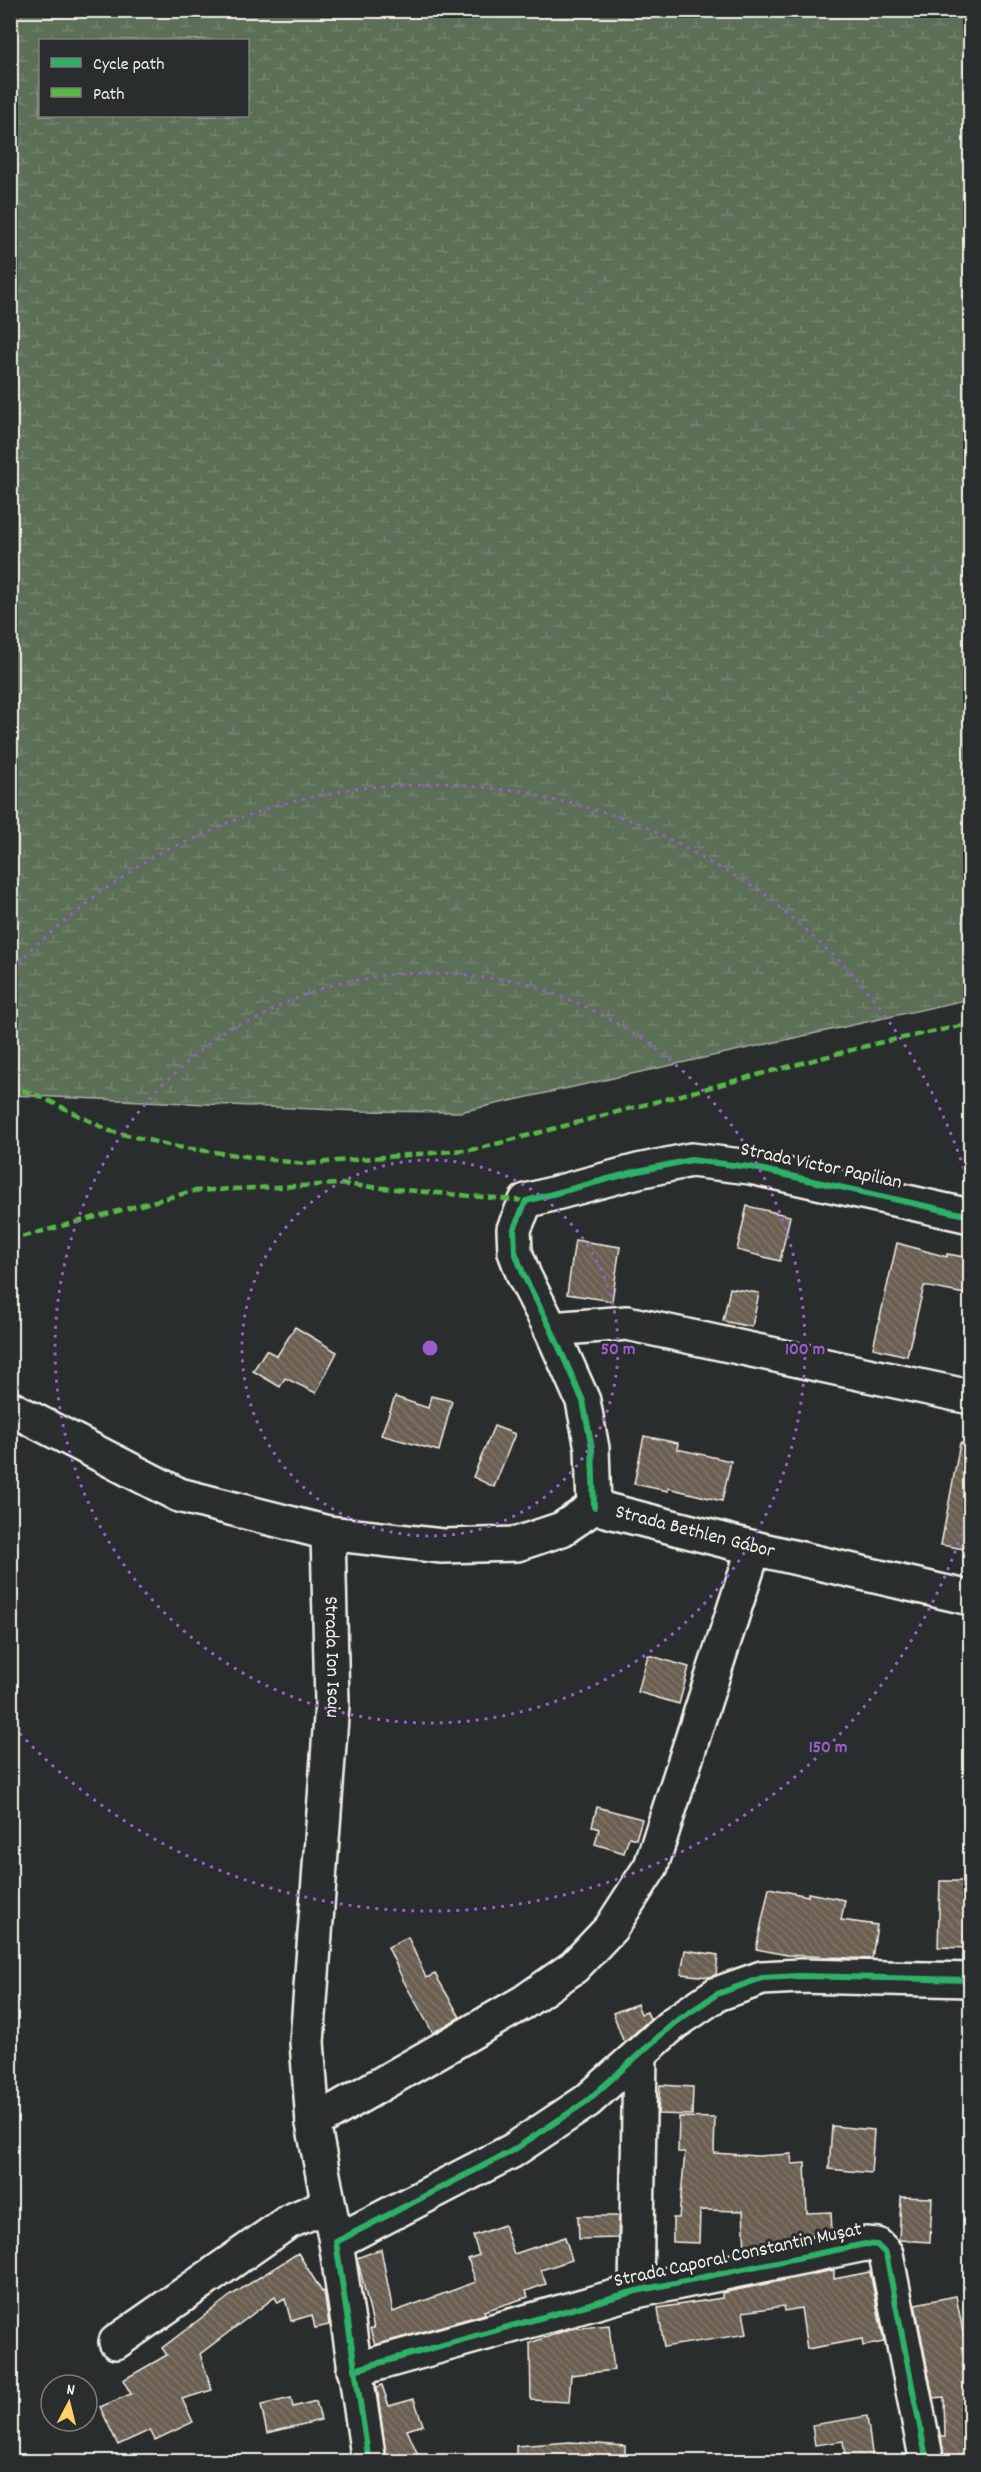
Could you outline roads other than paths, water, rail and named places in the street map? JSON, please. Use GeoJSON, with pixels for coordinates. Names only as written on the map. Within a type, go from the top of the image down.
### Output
{"type":"FeatureCollection","features":[{"type":"Feature","properties":{"kind":"street","name":"Strada Victor Papilian"},"geometry":{"type":"LineString","coordinates":[[526,1201],[638,1171],[691,1160],[750,1167],[970,1216]]}},
{"type":"Feature","properties":{"kind":"street","name":"Strada Bethlen Gábor"},"geometry":{"type":"LineString","coordinates":[[526,1201],[514,1229],[515,1252],[583,1401],[592,1449],[594,1507],[754,1548],[970,1598]]}},
{"type":"Feature","properties":{"kind":"street"},"geometry":{"type":"LineString","coordinates":[[551,1329],[627,1323],[970,1397]]}},
{"type":"Feature","properties":{"kind":"street"},"geometry":{"type":"LineString","coordinates":[[10,1408],[179,1495],[328,1533],[442,1546],[517,1544],[562,1529],[594,1507]]}},
{"type":"Feature","properties":{"kind":"street","name":"Strada Ion Isaiu"},"geometry":{"type":"LineString","coordinates":[[328,1533],[332,1704],[307,2042],[313,2123],[336,2242]]}},
{"type":"Feature","properties":{"kind":"street"},"geometry":{"type":"LineString","coordinates":[[313,2123],[524,2002],[574,1967],[611,1928],[651,1866],[754,1548]]}},
{"type":"Feature","properties":{"kind":"street"},"geometry":{"type":"LineString","coordinates":[[369,2462],[336,2242],[512,2151],[587,2101],[674,2024],[717,1994],[762,1978],[800,1976],[970,1980]]}},
{"type":"Feature","properties":{"kind":"street","name":"Strada Caporal Constantin Mușat"},"geometry":{"type":"LineString","coordinates":[[636,2291],[640,2055]]}},
{"type":"Feature","properties":{"kind":"street"},"geometry":{"type":"LineString","coordinates":[[116,2342],[288,2222],[328,2205]]}},
{"type":"Feature","properties":{"kind":"street","name":"Strada Caporal Constantin Mușat"},"geometry":{"type":"LineString","coordinates":[[354,2370],[636,2291],[865,2244],[877,2245],[886,2254],[927,2462]]}}]}
